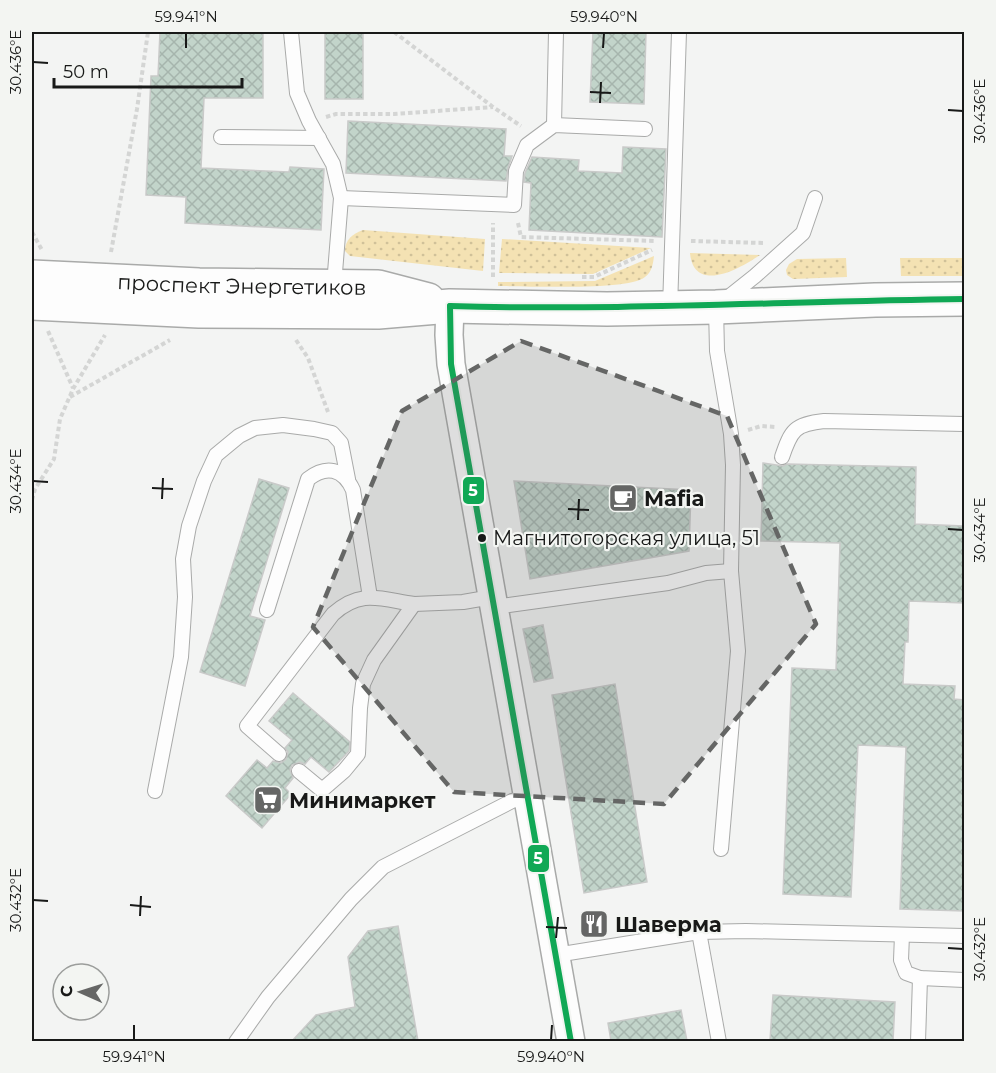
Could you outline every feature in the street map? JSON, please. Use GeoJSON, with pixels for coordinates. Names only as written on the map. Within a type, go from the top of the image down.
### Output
{"type":"FeatureCollection","features":[{"type":"Feature","properties":{"kind":"main road","name":"проспект Энергетиков"},"geometry":{"type":"LineString","coordinates":[[38,265],[199,285],[378,286],[450,306]]}},
{"type":"Feature","properties":{"kind":"main road","name":"проспект Энергетиков"},"geometry":{"type":"LineString","coordinates":[[39,316],[199,311],[378,312],[450,306],[526,309],[670,308],[964,299]]}},
{"type":"Feature","properties":{"kind":"street"},"geometry":{"type":"LineString","coordinates":[[450,306],[451,364],[571,1041]]}},
{"type":"Feature","properties":{"kind":"lane"},"geometry":{"type":"LineString","coordinates":[[291,32],[297,93],[309,121],[333,164],[340,198],[334,285]]}},
{"type":"Feature","properties":{"kind":"lane"},"geometry":{"type":"LineString","coordinates":[[554,125],[556,32]]}},
{"type":"Feature","properties":{"kind":"lane"},"geometry":{"type":"LineString","coordinates":[[670,308],[679,32]]}},
{"type":"Feature","properties":{"kind":"lane"},"geometry":{"type":"LineString","coordinates":[[340,198],[514,205],[516,171],[527,145],[554,125],[645,129]]}},
{"type":"Feature","properties":{"kind":"lane"},"geometry":{"type":"LineString","coordinates":[[221,137],[319,138]]}},
{"type":"Feature","properties":{"kind":"lane"},"geometry":{"type":"LineString","coordinates":[[721,849],[738,651],[730,571],[733,465],[731,434],[717,351],[716,307],[803,233],[815,198]]}},
{"type":"Feature","properties":{"kind":"lane"},"geometry":{"type":"LineString","coordinates":[[783,457],[794,429],[806,423],[824,421],[964,424]]}},
{"type":"Feature","properties":{"kind":"lane"},"geometry":{"type":"LineString","coordinates":[[155,791],[181,657],[185,597],[183,559],[189,526],[204,481],[216,455],[239,436],[255,428],[283,425],[332,433],[341,443],[348,479],[353,489],[370,597]]}},
{"type":"Feature","properties":{"kind":"lane"},"geometry":{"type":"LineString","coordinates":[[267,610],[308,479],[318,472],[330,471],[340,473],[348,479]]}},
{"type":"Feature","properties":{"kind":"lane"},"geometry":{"type":"LineString","coordinates":[[279,754],[247,726],[333,614],[355,599],[370,597],[414,604],[493,602],[668,583],[706,573],[730,571]]}},
{"type":"Feature","properties":{"kind":"lane"},"geometry":{"type":"LineString","coordinates":[[299,771],[322,790],[344,771],[358,754],[363,684],[374,660],[414,604]]}},
{"type":"Feature","properties":{"kind":"lane"},"geometry":{"type":"LineString","coordinates":[[236,1041],[268,997],[351,899],[383,867],[512,801],[527,797]]}},
{"type":"Feature","properties":{"kind":"lane"},"geometry":{"type":"LineString","coordinates":[[699,932],[719,1041]]}},
{"type":"Feature","properties":{"kind":"lane"},"geometry":{"type":"LineString","coordinates":[[555,955],[699,932],[964,936]]}},
{"type":"Feature","properties":{"kind":"lane"},"geometry":{"type":"LineString","coordinates":[[902,935],[901,960],[906,973],[920,978],[964,980]]}},
{"type":"Feature","properties":{"kind":"lane"},"geometry":{"type":"LineString","coordinates":[[918,1041],[920,978]]}},
{"type":"Feature","properties":{"kind":"path"},"geometry":{"type":"LineString","coordinates":[[110,258],[137,109],[148,32]]}},
{"type":"Feature","properties":{"kind":"path"},"geometry":{"type":"LineString","coordinates":[[395,32],[493,107],[538,137]]}},
{"type":"Feature","properties":{"kind":"path"},"geometry":{"type":"LineString","coordinates":[[309,121],[336,114],[394,114],[493,107]]}},
{"type":"Feature","properties":{"kind":"path"},"geometry":{"type":"LineString","coordinates":[[494,204],[492,278],[504,278]]}},
{"type":"Feature","properties":{"kind":"path"},"geometry":{"type":"LineString","coordinates":[[514,205],[521,237],[790,243]]}},
{"type":"Feature","properties":{"kind":"path"},"geometry":{"type":"LineString","coordinates":[[32,232],[38,265]]}},
{"type":"Feature","properties":{"kind":"path"},"geometry":{"type":"LineString","coordinates":[[571,277],[594,277],[671,241]]}},
{"type":"Feature","properties":{"kind":"path"},"geometry":{"type":"LineString","coordinates":[[39,316],[73,388]]}},
{"type":"Feature","properties":{"kind":"path"},"geometry":{"type":"LineString","coordinates":[[32,500],[35,489],[54,459],[60,419],[69,397],[106,333]]}},
{"type":"Feature","properties":{"kind":"path"},"geometry":{"type":"LineString","coordinates":[[292,334],[308,358],[317,378],[326,404],[332,433]]}},
{"type":"Feature","properties":{"kind":"path"},"geometry":{"type":"LineString","coordinates":[[69,397],[178,335]]}},
{"type":"Feature","properties":{"kind":"path"},"geometry":{"type":"LineString","coordinates":[[731,434],[761,426],[794,429]]}},
{"type":"Feature","properties":{"kind":"highlighted area"},"geometry":{"type":"Polygon","coordinates":[[[521,341],[727,416],[816,624],[664,804],[454,792],[313,627],[402,411],[521,341]]]}},
{"type":"Feature","properties":{"kind":"shaded area"},"geometry":{"type":"Polygon","coordinates":[[[363,230],[485,239],[483,271],[350,256],[345,251],[346,243],[353,235],[363,230]]]}},
{"type":"Feature","properties":{"kind":"shaded area"},"geometry":{"type":"Polygon","coordinates":[[[502,239],[651,248],[593,274],[499,273],[502,239]]]}},
{"type":"Feature","properties":{"kind":"shaded area"},"geometry":{"type":"Polygon","coordinates":[[[690,253],[760,255],[731,271],[709,276],[700,273],[693,266],[690,253]]]}},
{"type":"Feature","properties":{"kind":"shaded area"},"geometry":{"type":"Polygon","coordinates":[[[654,256],[649,273],[635,281],[598,286],[498,286],[498,282],[595,281],[654,256]]]}},
{"type":"Feature","properties":{"kind":"shaded area"},"geometry":{"type":"Polygon","coordinates":[[[846,258],[847,277],[793,279],[787,275],[786,270],[789,264],[797,259],[846,258]]]}},
{"type":"Feature","properties":{"kind":"shaded area"},"geometry":{"type":"Polygon","coordinates":[[[900,258],[964,258],[964,276],[901,276],[900,258]]]}},
{"type":"Feature","properties":{"kind":"building"},"geometry":{"type":"Polygon","coordinates":[[[160,32],[263,32],[263,98],[204,98],[201,168],[289,172],[290,167],[324,169],[321,230],[185,223],[186,197],[146,195],[151,76],[158,76],[160,32]]]}},
{"type":"Feature","properties":{"kind":"building"},"geometry":{"type":"Polygon","coordinates":[[[325,32],[363,32],[363,99],[325,99],[325,32]]]}},
{"type":"Feature","properties":{"kind":"building"},"geometry":{"type":"Polygon","coordinates":[[[593,32],[646,32],[644,104],[590,102],[593,32]]]}},
{"type":"Feature","properties":{"kind":"building"},"geometry":{"type":"Polygon","coordinates":[[[348,121],[506,129],[504,156],[512,156],[506,181],[346,173],[348,121]]]}},
{"type":"Feature","properties":{"kind":"building"},"geometry":{"type":"Polygon","coordinates":[[[623,147],[666,149],[662,237],[529,230],[531,183],[524,182],[532,157],[579,160],[578,171],[622,173],[623,147]]]}},
{"type":"Feature","properties":{"kind":"building"},"geometry":{"type":"Polygon","coordinates":[[[763,463],[783,466],[787,464],[916,467],[915,524],[964,526],[964,603],[909,601],[908,642],[905,642],[903,684],[955,686],[954,699],[964,700],[964,911],[900,909],[906,747],[858,745],[851,897],[783,894],[792,668],[836,670],[840,543],[761,541],[763,463]]]}},
{"type":"Feature","properties":{"kind":"building"},"geometry":{"type":"Polygon","coordinates":[[[259,479],[289,488],[250,616],[265,620],[245,686],[200,672],[259,479]]]}},
{"type":"Feature","properties":{"kind":"building"},"geometry":{"type":"Polygon","coordinates":[[[514,481],[691,490],[689,551],[530,579],[514,481]]]}},
{"type":"Feature","properties":{"kind":"building"},"geometry":{"type":"Polygon","coordinates":[[[543,625],[553,678],[534,682],[523,629],[543,625]]]}},
{"type":"Feature","properties":{"kind":"building"},"geometry":{"type":"Polygon","coordinates":[[[615,684],[647,882],[584,893],[552,695],[615,684]]]}},
{"type":"Feature","properties":{"kind":"building"},"geometry":{"type":"Polygon","coordinates":[[[293,693],[350,742],[349,751],[329,772],[311,757],[305,764],[300,762],[292,765],[290,770],[293,778],[285,788],[291,794],[262,828],[226,796],[257,760],[267,768],[273,761],[281,763],[286,759],[288,752],[285,748],[292,740],[269,721],[293,693]]]}},
{"type":"Feature","properties":{"kind":"building"},"geometry":{"type":"Polygon","coordinates":[[[398,926],[418,1041],[292,1041],[316,1015],[355,1007],[348,957],[368,931],[398,926]]]}},
{"type":"Feature","properties":{"kind":"building"},"geometry":{"type":"Polygon","coordinates":[[[773,995],[895,1002],[893,1041],[770,1041],[773,995]]]}},
{"type":"Feature","properties":{"kind":"building"},"geometry":{"type":"Polygon","coordinates":[[[681,1010],[687,1041],[611,1041],[608,1023],[681,1010]]]}},
{"type":"Feature","properties":{"kind":"transit line","name":"5"},"geometry":{"type":"LineString","coordinates":[[450,306],[643,307],[964,299]]}},
{"type":"Feature","properties":{"kind":"transit line","name":"5"},"geometry":{"type":"LineString","coordinates":[[450,306],[451,364],[571,1042]]}},
{"type":"Feature","properties":{"kind":"place","name":"Mafia"},"geometry":{"type":"Point","coordinates":[623,498]}},
{"type":"Feature","properties":{"kind":"place","name":"Магнитогорская улица, 51"},"geometry":{"type":"Point","coordinates":[482,538]}},
{"type":"Feature","properties":{"kind":"place","name":"Минимаркет"},"geometry":{"type":"Point","coordinates":[268,800]}},
{"type":"Feature","properties":{"kind":"place","name":"Шаверма"},"geometry":{"type":"Point","coordinates":[594,924]}}]}
